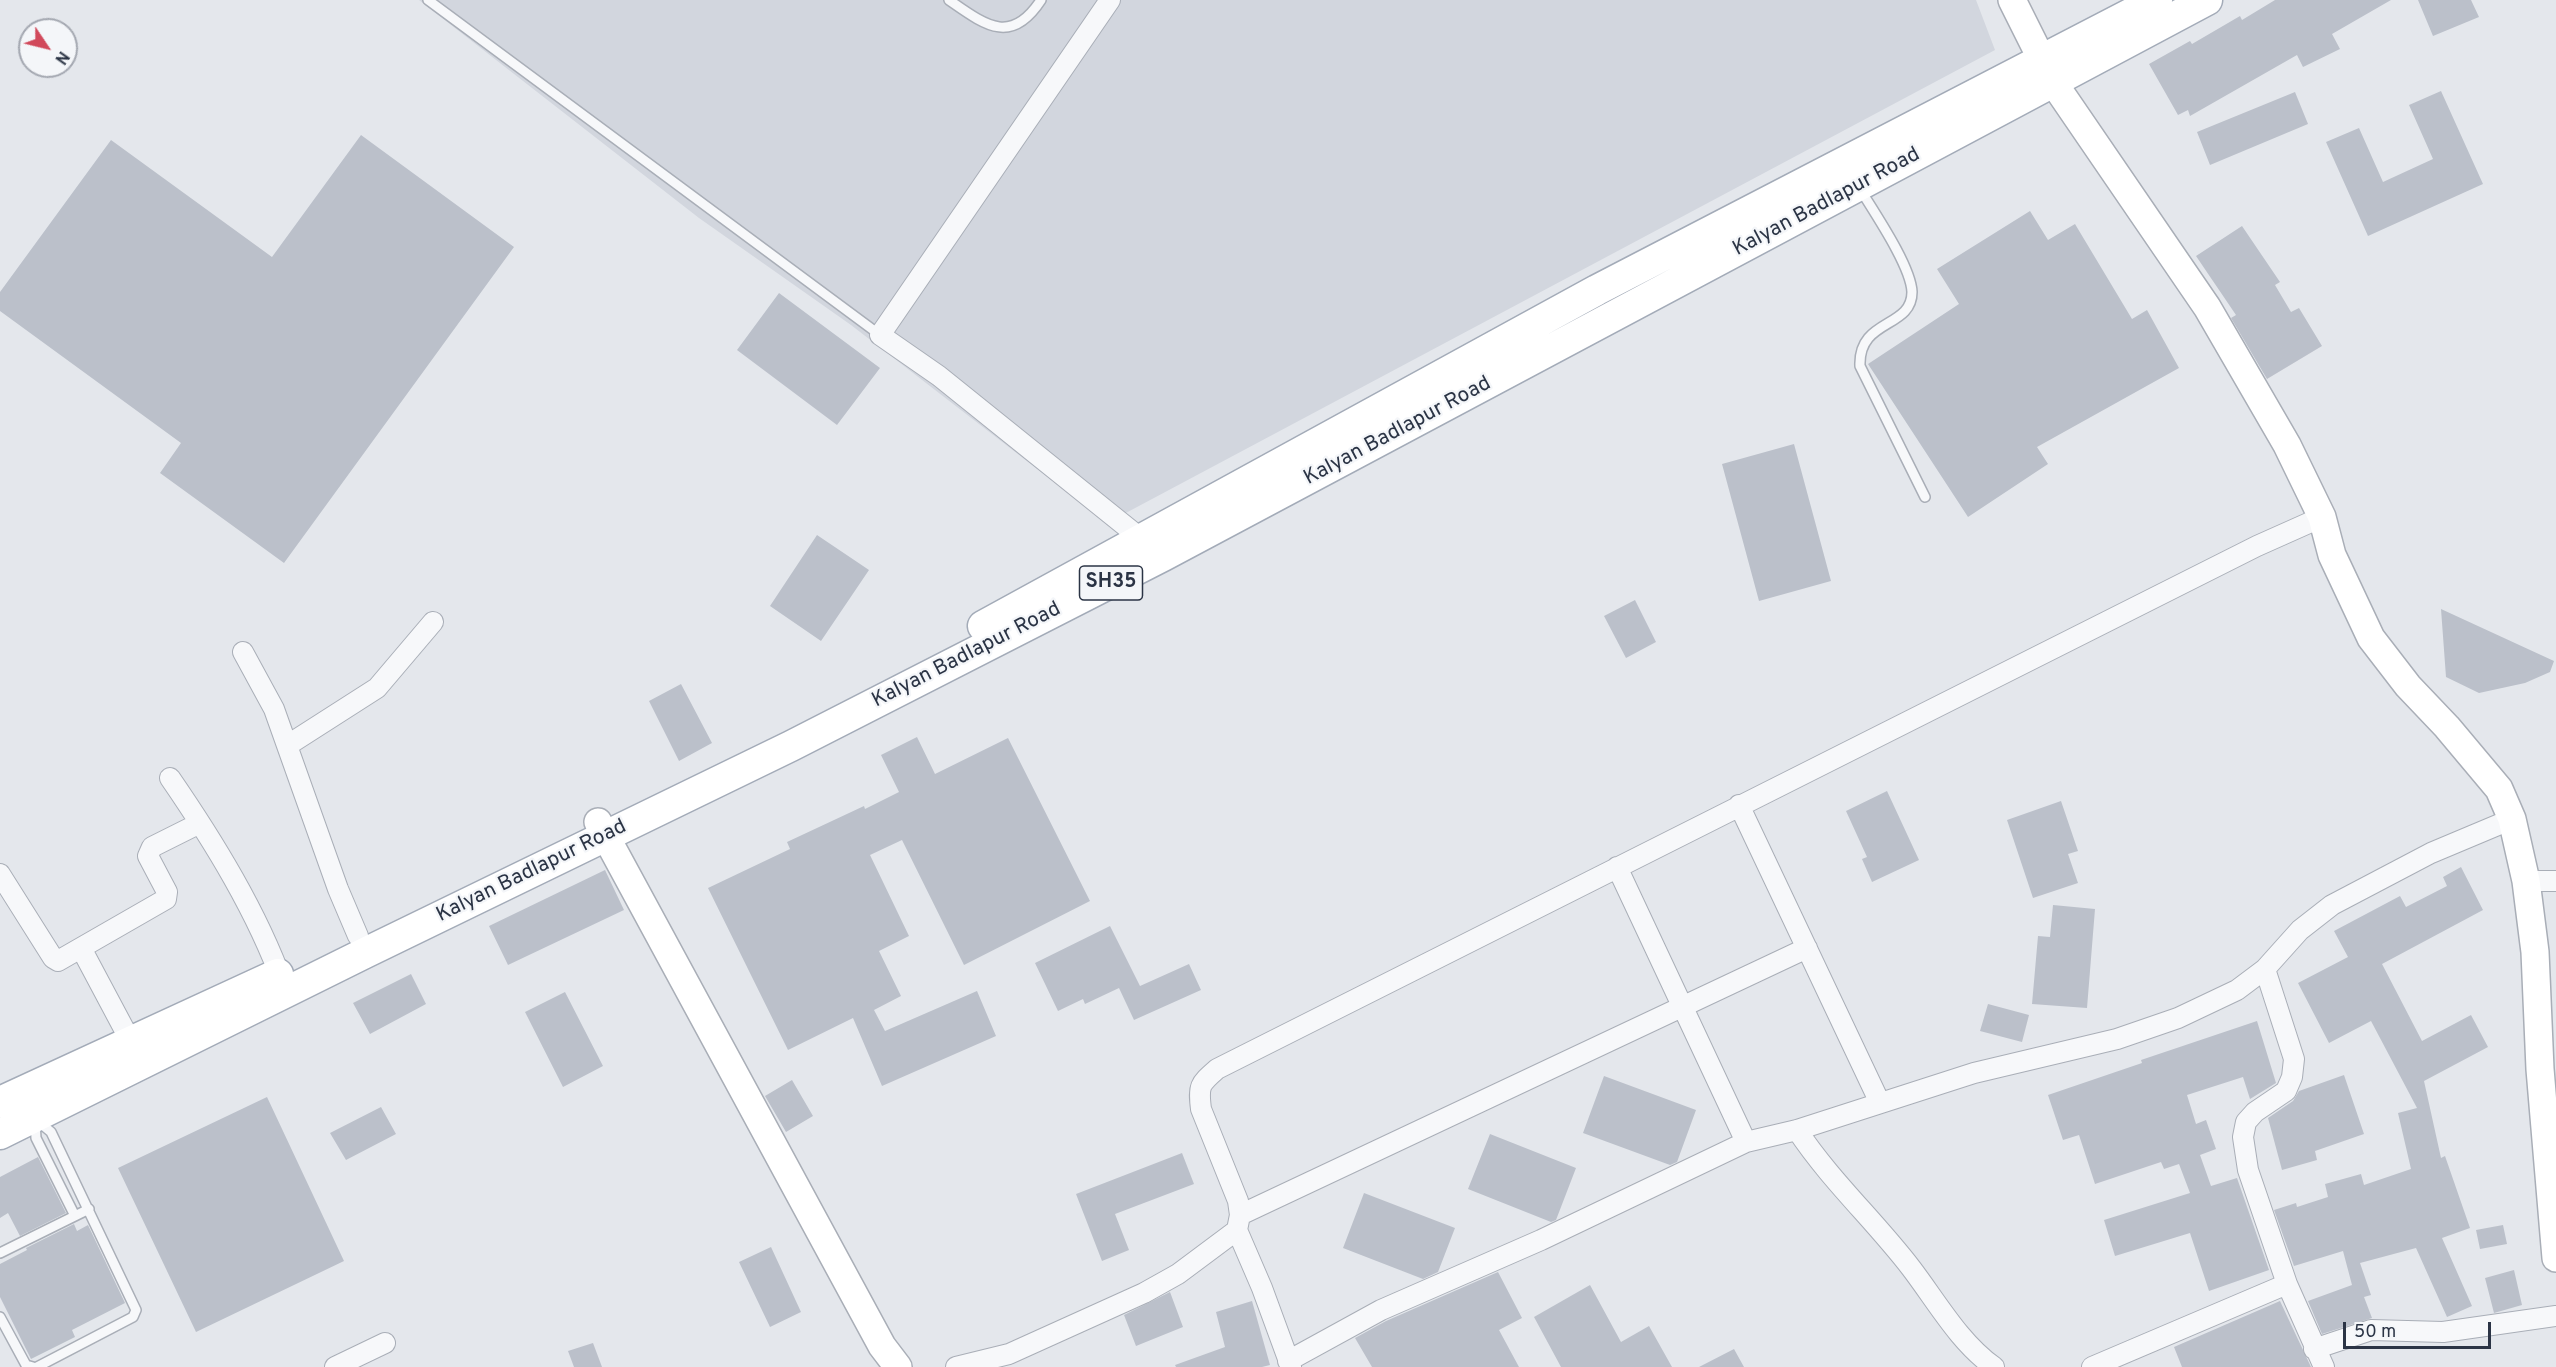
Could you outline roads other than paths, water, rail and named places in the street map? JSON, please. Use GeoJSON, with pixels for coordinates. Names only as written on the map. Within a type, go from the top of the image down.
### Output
{"type":"FeatureCollection","features":[{"type":"Feature","properties":{"kind":"main road","name":"Kalyan Badlapur Road"},"geometry":{"type":"LineString","coordinates":[[1152,548],[1859,186],[2048,71],[2157,0]]}},
{"type":"Feature","properties":{"kind":"main road","name":"Kalyan Badlapur Road"},"geometry":{"type":"LineString","coordinates":[[0,1134],[23,1104],[131,1042],[282,983],[358,936],[791,746],[1152,548],[1597,290],[1895,134],[2048,71],[2207,0]]}},
{"type":"Feature","properties":{"kind":"main road","name":"Kalyan Badlapur Road"},"geometry":{"type":"LineString","coordinates":[[23,1104],[282,983],[602,829]]}},
{"type":"Feature","properties":{"kind":"street"},"geometry":{"type":"LineString","coordinates":[[1110,0],[880,334],[939,376],[1152,548]]}},
{"type":"Feature","properties":{"kind":"street"},"geometry":{"type":"LineString","coordinates":[[2012,0],[2048,71],[2207,307],[2287,445],[2322,517],[2332,555],[2371,638],[2408,686],[2447,727],[2499,789],[2512,819],[2526,881],[2535,952],[2540,1069],[2556,1258]]}},
{"type":"Feature","properties":{"kind":"street"},"geometry":{"type":"LineString","coordinates":[[2322,517],[2246,551],[1217,1069],[1202,1082],[1199,1094],[1201,1109],[1238,1201],[1238,1223],[1289,1364],[1381,1310],[1541,1240],[1746,1142],[1797,1130],[1974,1073],[2077,1050],[2178,1018],[2237,990],[2265,969],[2300,930],[2332,905],[2413,862],[2512,819]]}},
{"type":"Feature","properties":{"kind":"street"},"geometry":{"type":"LineString","coordinates":[[288,745],[377,688],[433,622]]}},
{"type":"Feature","properties":{"kind":"street"},"geometry":{"type":"LineString","coordinates":[[243,652],[274,709],[338,889],[358,936]]}},
{"type":"Feature","properties":{"kind":"street"},"geometry":{"type":"LineString","coordinates":[[171,778],[200,823],[265,941],[282,983]]}},
{"type":"Feature","properties":{"kind":"street"},"geometry":{"type":"LineString","coordinates":[[1739,805],[1880,1103]]}},
{"type":"Feature","properties":{"kind":"street"},"geometry":{"type":"LineString","coordinates":[[0,874],[52,958],[58,961],[166,899],[167,892],[148,856],[152,847],[200,823]]}},
{"type":"Feature","properties":{"kind":"street"},"geometry":{"type":"LineString","coordinates":[[602,829],[882,1346],[898,1367]]}},
{"type":"Feature","properties":{"kind":"street"},"geometry":{"type":"LineString","coordinates":[[1617,867],[1746,1142]]}},
{"type":"Feature","properties":{"kind":"street"},"geometry":{"type":"LineString","coordinates":[[2526,881],[2556,881]]}},
{"type":"Feature","properties":{"kind":"street"},"geometry":{"type":"LineString","coordinates":[[81,948],[131,1042]]}},
{"type":"Feature","properties":{"kind":"street"},"geometry":{"type":"LineString","coordinates":[[956,1367],[1009,1354],[1144,1293],[1178,1274],[1238,1223],[1807,948]]}},
{"type":"Feature","properties":{"kind":"street"},"geometry":{"type":"LineString","coordinates":[[2265,969],[2295,1059],[2292,1077],[2286,1091],[2255,1112],[2246,1122],[2243,1137],[2248,1170],[2287,1284],[2314,1349],[2324,1367]]}},
{"type":"Feature","properties":{"kind":"street"},"geometry":{"type":"LineString","coordinates":[[1797,1130],[1818,1162],[1911,1268],[1965,1341],[1994,1367]]}},
{"type":"Feature","properties":{"kind":"street"},"geometry":{"type":"LineString","coordinates":[[2092,1367],[2287,1284]]}},
{"type":"Feature","properties":{"kind":"street"},"geometry":{"type":"LineString","coordinates":[[2314,1349],[2371,1330],[2443,1332],[2556,1316]]}},
{"type":"Feature","properties":{"kind":"street"},"geometry":{"type":"LineString","coordinates":[[335,1367],[385,1343]]}},
{"type":"Feature","properties":{"kind":"lane"},"geometry":{"type":"LineString","coordinates":[[428,0],[880,334]]}},
{"type":"Feature","properties":{"kind":"lane"},"geometry":{"type":"LineString","coordinates":[[949,0],[993,28],[1006,28],[1032,14],[1041,0]]}},
{"type":"Feature","properties":{"kind":"lane"},"geometry":{"type":"LineString","coordinates":[[1859,186],[1908,272],[1912,292],[1909,304],[1902,314],[1868,336],[1862,346],[1860,366],[1925,496]]}},
{"type":"Feature","properties":{"kind":"lane"},"geometry":{"type":"LineString","coordinates":[[0,1317],[26,1365],[35,1367],[133,1317],[136,1310],[51,1132],[23,1104]]}},
{"type":"Feature","properties":{"kind":"lane"},"geometry":{"type":"LineString","coordinates":[[23,1104],[36,1138],[75,1216]]}},
{"type":"Feature","properties":{"kind":"lane"},"geometry":{"type":"LineString","coordinates":[[0,1253],[89,1209]]}}]}
